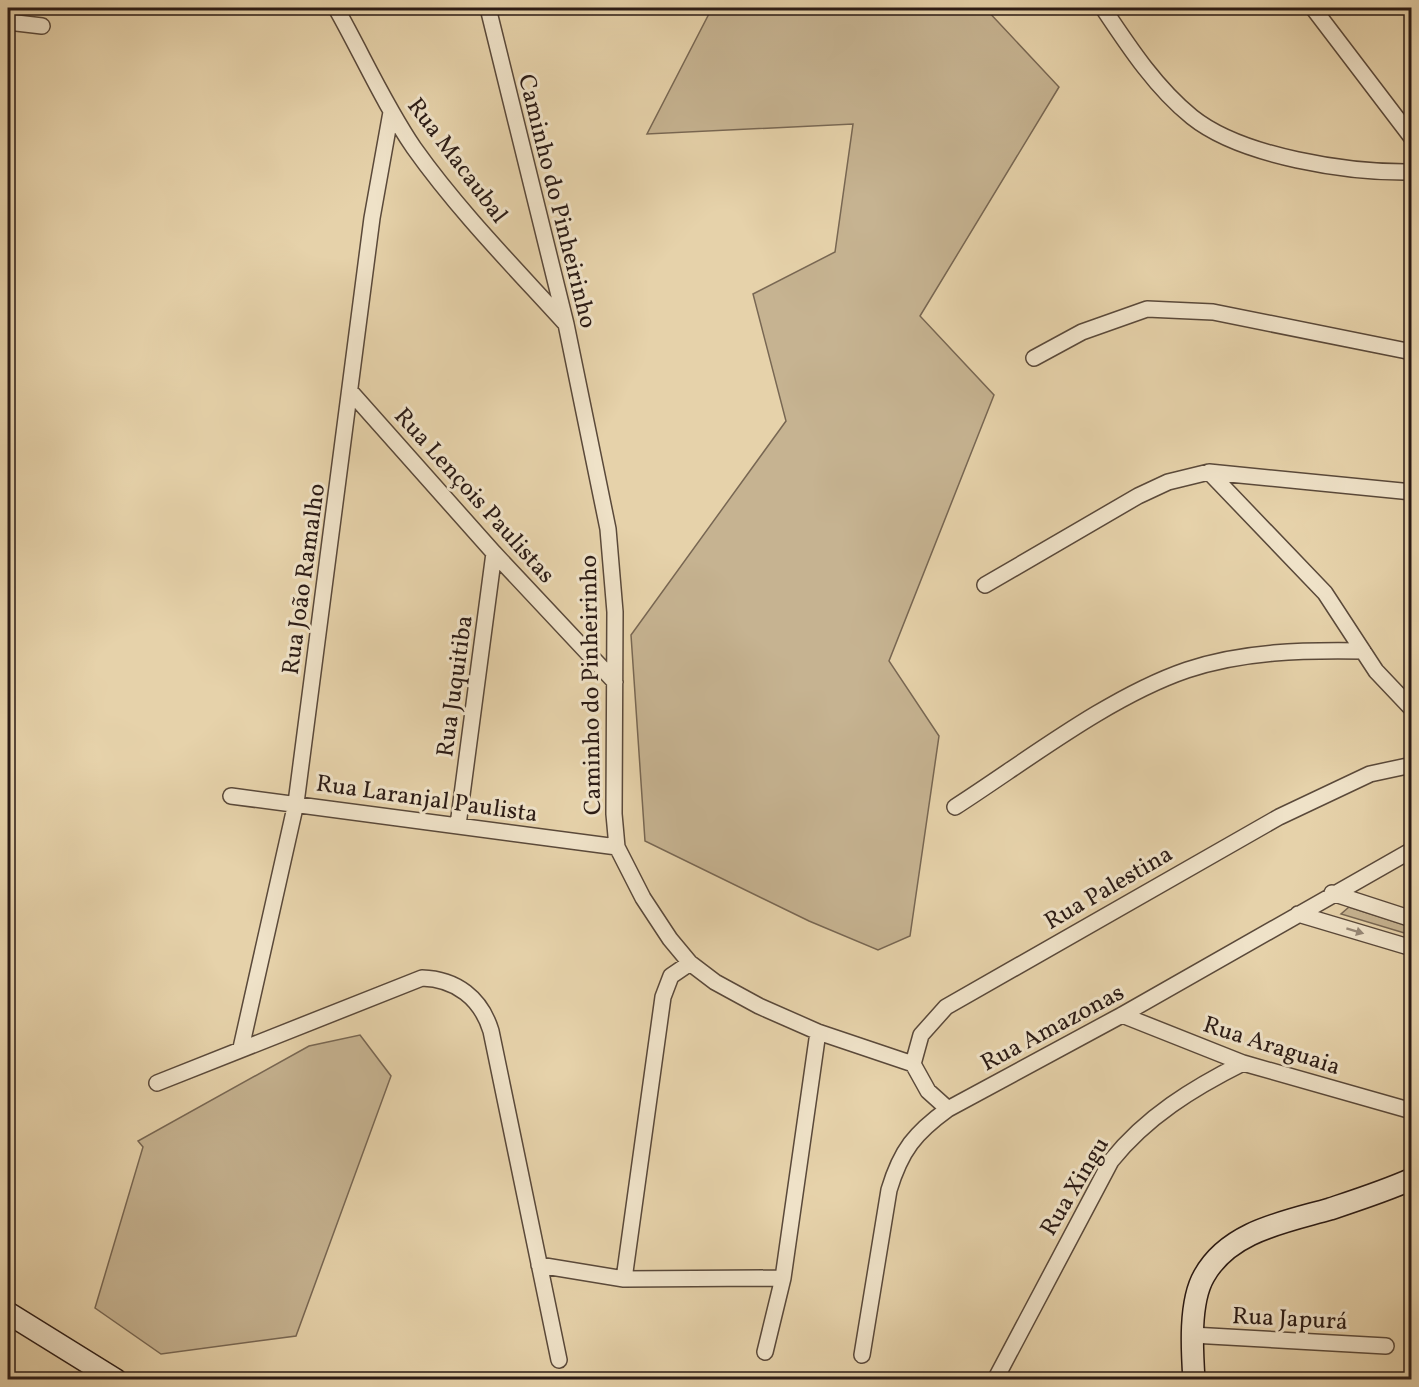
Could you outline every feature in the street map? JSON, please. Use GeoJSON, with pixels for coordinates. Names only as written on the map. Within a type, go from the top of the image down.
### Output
{"type":"FeatureCollection","features":[{"type":"Feature","properties":{"kind":"street","name":"Rua Macaubal"},"geometry":{"type":"LineString","coordinates":[[336,8],[391,112],[415,149],[451,195],[566,324]]}},
{"type":"Feature","properties":{"kind":"street","name":"Caminho do Pinheirinho"},"geometry":{"type":"LineString","coordinates":[[488,8],[566,324],[608,529],[615,612],[614,803],[617,847],[648,906],[670,939],[690,963],[715,982],[759,1006],[818,1032],[913,1064]]}},
{"type":"Feature","properties":{"kind":"street"},"geometry":{"type":"LineString","coordinates":[[1103,8],[1144,67],[1170,96],[1194,118],[1224,136],[1311,164],[1358,170],[1412,172]]}},
{"type":"Feature","properties":{"kind":"street"},"geometry":{"type":"LineString","coordinates":[[1313,8],[1412,138]]}},
{"type":"Feature","properties":{"kind":"street"},"geometry":{"type":"LineString","coordinates":[[8,22],[42,26]]}},
{"type":"Feature","properties":{"kind":"street","name":"Rua João Ramalho"},"geometry":{"type":"LineString","coordinates":[[241,1048],[296,803],[372,218],[391,112]]}},
{"type":"Feature","properties":{"kind":"street"},"geometry":{"type":"LineString","coordinates":[[1034,358],[1082,333],[1147,309],[1213,312],[1412,352]]}},
{"type":"Feature","properties":{"kind":"street","name":"Rua Lençois Paulistas"},"geometry":{"type":"LineString","coordinates":[[351,391],[494,553],[615,682]]}},
{"type":"Feature","properties":{"kind":"street"},"geometry":{"type":"LineString","coordinates":[[985,585],[1138,496],[1168,482],[1209,472],[1412,492]]}},
{"type":"Feature","properties":{"kind":"street"},"geometry":{"type":"LineString","coordinates":[[1209,472],[1325,593],[1376,671],[1412,709]]}},
{"type":"Feature","properties":{"kind":"street","name":"Rua Juquitiba"},"geometry":{"type":"LineString","coordinates":[[458,825],[494,553]]}},
{"type":"Feature","properties":{"kind":"street"},"geometry":{"type":"LineString","coordinates":[[954,807],[1113,705],[1151,685],[1188,670],[1267,653],[1363,651]]}},
{"type":"Feature","properties":{"kind":"street","name":"Rua Palestina"},"geometry":{"type":"LineString","coordinates":[[913,1064],[921,1035],[929,1023],[945,1007],[973,989],[1279,817],[1370,774],[1412,765]]}},
{"type":"Feature","properties":{"kind":"street","name":"Rua Laranjal Paulista"},"geometry":{"type":"LineString","coordinates":[[231,796],[617,847]]}},
{"type":"Feature","properties":{"kind":"street","name":"Rua Amazonas"},"geometry":{"type":"LineString","coordinates":[[862,1355],[889,1190],[896,1165],[906,1147],[924,1127],[948,1109],[1122,1015],[1332,893],[1412,850]]}},
{"type":"Feature","properties":{"kind":"street"},"geometry":{"type":"LineString","coordinates":[[1332,893],[1412,919]]}},
{"type":"Feature","properties":{"kind":"street"},"geometry":{"type":"LineString","coordinates":[[1299,914],[1412,948]]}},
{"type":"Feature","properties":{"kind":"street"},"geometry":{"type":"LineString","coordinates":[[624,1279],[663,997],[671,976],[690,963]]}},
{"type":"Feature","properties":{"kind":"street"},"geometry":{"type":"LineString","coordinates":[[157,1083],[422,978],[446,981],[467,992],[482,1010],[490,1031],[559,1360]]}},
{"type":"Feature","properties":{"kind":"street","name":"Rua Araguaia"},"geometry":{"type":"LineString","coordinates":[[1122,1015],[1243,1063],[1412,1111]]}},
{"type":"Feature","properties":{"kind":"street"},"geometry":{"type":"LineString","coordinates":[[765,1352],[783,1278],[818,1032]]}},
{"type":"Feature","properties":{"kind":"street","name":"Rua Xingu"},"geometry":{"type":"LineString","coordinates":[[995,1380],[1110,1161],[1131,1136],[1156,1114],[1243,1063]]}},
{"type":"Feature","properties":{"kind":"street"},"geometry":{"type":"LineString","coordinates":[[913,1064],[928,1091],[948,1109]]}},
{"type":"Feature","properties":{"kind":"street"},"geometry":{"type":"LineString","coordinates":[[1194,1380],[1192,1335],[1202,1278],[1216,1258],[1240,1240],[1267,1227],[1373,1195],[1412,1179]]}},
{"type":"Feature","properties":{"kind":"street"},"geometry":{"type":"LineString","coordinates":[[539,1265],[624,1279],[783,1278]]}},
{"type":"Feature","properties":{"kind":"street"},"geometry":{"type":"LineString","coordinates":[[8,1313],[116,1380]]}},
{"type":"Feature","properties":{"kind":"street","name":"Rua Japurá"},"geometry":{"type":"LineString","coordinates":[[1192,1335],[1386,1346]]}},
{"type":"Feature","properties":{"kind":"shaded area"},"geometry":{"type":"Polygon","coordinates":[[[712,8],[985,8],[1059,87],[920,316],[994,395],[889,661],[939,736],[910,936],[878,950],[809,921],[645,841],[631,635],[786,421],[753,294],[835,252],[853,124],[647,134],[712,8]]]}},
{"type":"Feature","properties":{"kind":"shaded area"},"geometry":{"type":"Polygon","coordinates":[[[1349,907],[1411,927],[1411,935],[1341,914],[1349,907]]]}},
{"type":"Feature","properties":{"kind":"shaded area"},"geometry":{"type":"Polygon","coordinates":[[[360,1035],[391,1076],[296,1336],[161,1354],[95,1308],[143,1147],[138,1141],[309,1046],[360,1035]]]}}]}
